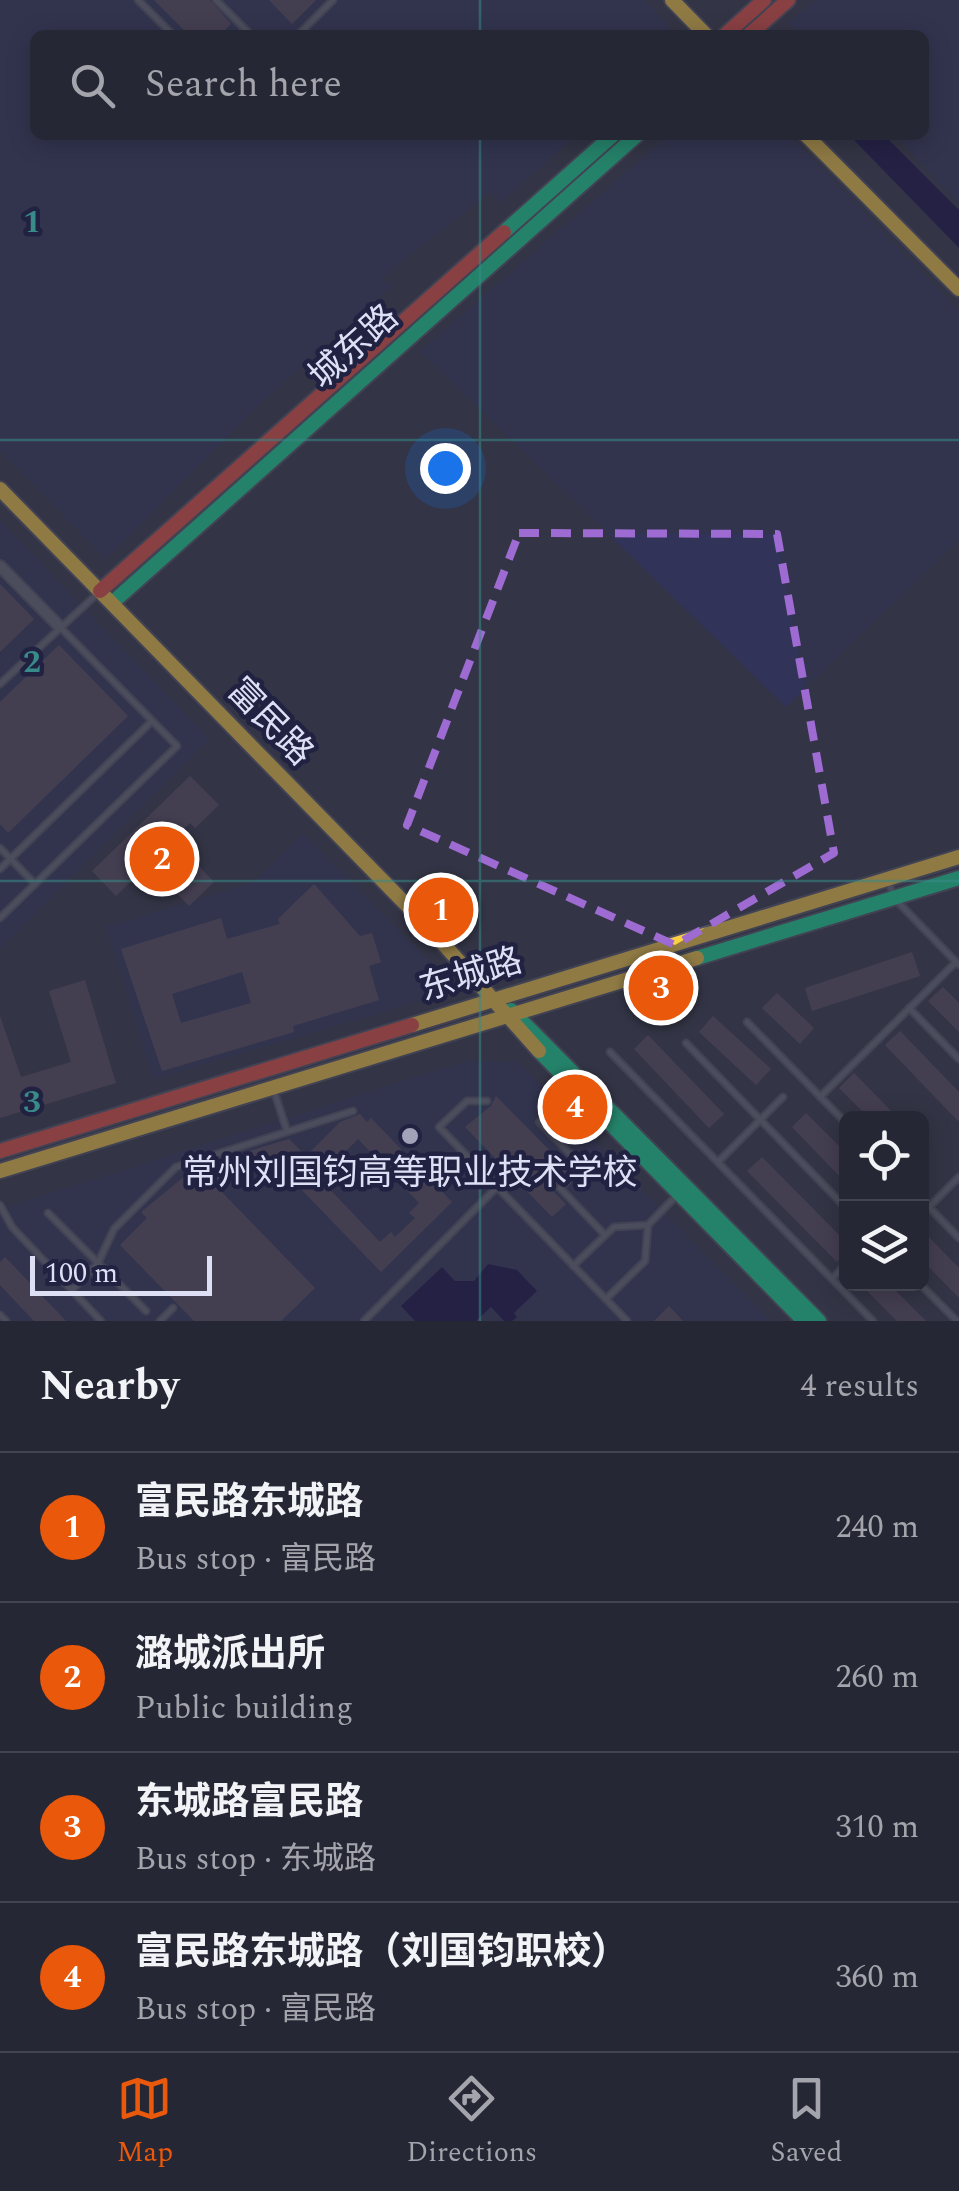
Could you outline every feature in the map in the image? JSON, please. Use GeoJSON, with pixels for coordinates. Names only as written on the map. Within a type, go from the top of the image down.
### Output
{"type":"FeatureCollection","features":[{"type":"Feature","properties":{"kind":"street"},"geometry":{"type":"LineString","coordinates":[[672,0],[701,30]]}},
{"type":"Feature","properties":{"kind":"street"},"geometry":{"type":"LineString","coordinates":[[731,30],[764,0]]}},
{"type":"Feature","properties":{"kind":"street"},"geometry":{"type":"LineString","coordinates":[[755,30],[788,0]]}},
{"type":"Feature","properties":{"kind":"street","name":"城东路"},"geometry":{"type":"LineString","coordinates":[[100,591],[607,140]]}},
{"type":"Feature","properties":{"kind":"street","name":"城东路"},"geometry":{"type":"LineString","coordinates":[[112,603],[630,140]]}},
{"type":"Feature","properties":{"kind":"street"},"geometry":{"type":"LineString","coordinates":[[811,140],[959,290]]}},
{"type":"Feature","properties":{"kind":"street","name":"富民路"},"geometry":{"type":"LineString","coordinates":[[0,489],[682,1190],[804,1321]]}},
{"type":"Feature","properties":{"kind":"street"},"geometry":{"type":"LineString","coordinates":[[0,566],[59,626]]}},
{"type":"Feature","properties":{"kind":"street","name":"东城路"},"geometry":{"type":"LineString","coordinates":[[0,1151],[959,856]]}},
{"type":"Feature","properties":{"kind":"street","name":"东城路"},"geometry":{"type":"LineString","coordinates":[[0,1171],[959,878]]}},
{"type":"Feature","properties":{"kind":"street","name":"富民路"},"geometry":{"type":"LineString","coordinates":[[682,1190],[818,1321]]}},
{"type":"Feature","properties":{"kind":"lane"},"geometry":{"type":"LineString","coordinates":[[138,0],[168,30]]}},
{"type":"Feature","properties":{"kind":"lane"},"geometry":{"type":"LineString","coordinates":[[216,0],[246,30]]}},
{"type":"Feature","properties":{"kind":"lane"},"geometry":{"type":"LineString","coordinates":[[303,30],[333,0]]}},
{"type":"Feature","properties":{"kind":"lane"},"geometry":{"type":"LineString","coordinates":[[0,684],[100,591]]}},
{"type":"Feature","properties":{"kind":"lane"},"geometry":{"type":"LineString","coordinates":[[0,918],[177,746],[59,626]]}},
{"type":"Feature","properties":{"kind":"lane"},"geometry":{"type":"LineString","coordinates":[[0,869],[152,721]]}},
{"type":"Feature","properties":{"kind":"lane"},"geometry":{"type":"LineString","coordinates":[[0,848],[35,884]]}},
{"type":"Feature","properties":{"kind":"lane"},"geometry":{"type":"LineString","coordinates":[[820,1096],[957,963],[894,898],[887,878]]}},
{"type":"Feature","properties":{"kind":"lane"},"geometry":{"type":"LineString","coordinates":[[910,1008],[959,1059]]}},
{"type":"Feature","properties":{"kind":"lane"},"geometry":{"type":"LineString","coordinates":[[747,1022],[839,1116]]}},
{"type":"Feature","properties":{"kind":"lane"},"geometry":{"type":"LineString","coordinates":[[686,1043],[839,1201]]}},
{"type":"Feature","properties":{"kind":"lane"},"geometry":{"type":"LineString","coordinates":[[610,1052],[873,1321]]}},
{"type":"Feature","properties":{"kind":"lane"},"geometry":{"type":"LineString","coordinates":[[272,1088],[287,1131]]}},
{"type":"Feature","properties":{"kind":"lane"},"geometry":{"type":"LineString","coordinates":[[718,1162],[783,1097]]}},
{"type":"Feature","properties":{"kind":"lane"},"geometry":{"type":"LineString","coordinates":[[487,1101],[467,1101],[440,1127],[627,1321]]}},
{"type":"Feature","properties":{"kind":"lane"},"geometry":{"type":"LineString","coordinates":[[72,1290],[98,1263],[114,1229],[176,1167],[353,1111]]}},
{"type":"Feature","properties":{"kind":"lane"},"geometry":{"type":"LineString","coordinates":[[539,1122],[582,1166],[560,1188],[605,1236]]}},
{"type":"Feature","properties":{"kind":"lane"},"geometry":{"type":"LineString","coordinates":[[959,1177],[929,1208],[959,1238]]}},
{"type":"Feature","properties":{"kind":"lane"},"geometry":{"type":"LineString","coordinates":[[364,1321],[497,1187]]}},
{"type":"Feature","properties":{"kind":"lane"},"geometry":{"type":"LineString","coordinates":[[574,1266],[614,1227],[648,1224],[682,1190]]}},
{"type":"Feature","properties":{"kind":"lane"},"geometry":{"type":"LineString","coordinates":[[0,1205],[12,1227],[102,1321]]}},
{"type":"Feature","properties":{"kind":"lane"},"geometry":{"type":"LineString","coordinates":[[48,1213],[146,1312]]}},
{"type":"Feature","properties":{"kind":"lane"},"geometry":{"type":"LineString","coordinates":[[606,1299],[645,1261],[648,1224]]}},
{"type":"Feature","properties":{"kind":"lane"},"geometry":{"type":"LineString","coordinates":[[832,1279],[839,1272]]}},
{"type":"Feature","properties":{"kind":"lane"},"geometry":{"type":"LineString","coordinates":[[927,1291],[957,1321]]}},
{"type":"Feature","properties":{"kind":"lane"},"geometry":{"type":"LineString","coordinates":[[160,1321],[173,1308]]}},
{"type":"Feature","properties":{"kind":"lane"},"geometry":{"type":"LineString","coordinates":[[0,1315],[6,1321]]}},
{"type":"Feature","properties":{"kind":"highlighted area"},"geometry":{"type":"Polygon","coordinates":[[[519,533],[777,534],[834,853],[675,945],[407,825],[519,533]]]}},
{"type":"Feature","properties":{"kind":"shaded area"},"geometry":{"type":"Polygon","coordinates":[[[0,0],[645,0],[672,30],[30,30],[30,140],[571,140],[500,203],[490,192],[380,279],[393,285],[262,402],[106,559],[0,451],[0,0]]]}},
{"type":"Feature","properties":{"kind":"shaded area"},"geometry":{"type":"Polygon","coordinates":[[[815,0],[959,0],[959,204],[900,140],[929,140],[929,30],[796,30],[789,23],[815,0]]]}},
{"type":"Feature","properties":{"kind":"shaded area"},"geometry":{"type":"Polygon","coordinates":[[[663,140],[794,140],[959,311],[959,540],[786,707],[420,351],[663,140]]]}},
{"type":"Feature","properties":{"kind":"shaded area"},"geometry":{"type":"Polygon","coordinates":[[[854,140],[889,140],[959,210],[959,248],[854,140]]]}},
{"type":"Feature","properties":{"kind":"shaded area"},"geometry":{"type":"Polygon","coordinates":[[[0,520],[209,739],[0,949],[0,520]]]}},
{"type":"Feature","properties":{"kind":"shaded area"},"geometry":{"type":"Polygon","coordinates":[[[303,833],[433,965],[432,998],[153,1079],[106,927],[254,882],[303,833]]]}},
{"type":"Feature","properties":{"kind":"shaded area","name":"常州刘国钧高等职业技术学校"},"geometry":{"type":"Polygon","coordinates":[[[469,1060],[518,1062],[770,1321],[0,1321],[0,1209],[469,1060]]]}},
{"type":"Feature","properties":{"kind":"shaded area"},"geometry":{"type":"Polygon","coordinates":[[[488,1264],[517,1270],[537,1291],[514,1313],[517,1317],[512,1321],[504,1321],[491,1307],[476,1321],[415,1321],[401,1306],[442,1267],[455,1281],[474,1281],[488,1264]]]}},
{"type":"Feature","properties":{"kind":"building"},"geometry":{"type":"Polygon","coordinates":[[[154,0],[210,0],[231,24],[225,30],[184,30],[154,0]]]}},
{"type":"Feature","properties":{"kind":"building"},"geometry":{"type":"Polygon","coordinates":[[[269,0],[316,0],[292,24],[269,0]]]}},
{"type":"Feature","properties":{"kind":"building"},"geometry":{"type":"Polygon","coordinates":[[[0,584],[34,619],[0,652],[0,584]]]}},
{"type":"Feature","properties":{"kind":"building"},"geometry":{"type":"Polygon","coordinates":[[[59,645],[128,716],[8,833],[0,824],[0,702],[59,645]]]}},
{"type":"Feature","properties":{"kind":"building"},"geometry":{"type":"Polygon","coordinates":[[[190,776],[219,805],[195,828],[190,823],[173,839],[214,882],[189,906],[149,864],[116,896],[92,871],[190,776]]]}},
{"type":"Feature","properties":{"kind":"building"},"geometry":{"type":"Polygon","coordinates":[[[314,884],[360,936],[372,933],[381,962],[369,966],[379,1000],[293,1026],[294,1032],[162,1071],[121,949],[221,918],[227,939],[280,924],[278,919],[314,884]],[[242,972],[172,994],[181,1023],[251,1003],[242,972]]]}},
{"type":"Feature","properties":{"kind":"building"},"geometry":{"type":"Polygon","coordinates":[[[912,952],[920,976],[812,1011],[805,988],[912,952]]]}},
{"type":"Feature","properties":{"kind":"building"},"geometry":{"type":"Polygon","coordinates":[[[85,980],[116,1083],[0,1118],[0,1016],[21,1077],[71,1062],[49,991],[85,980]]]}},
{"type":"Feature","properties":{"kind":"building"},"geometry":{"type":"Polygon","coordinates":[[[943,987],[959,1003],[959,1032],[928,1001],[943,987]]]}},
{"type":"Feature","properties":{"kind":"building"},"geometry":{"type":"Polygon","coordinates":[[[777,993],[814,1028],[800,1044],[762,1008],[777,993]]]}},
{"type":"Feature","properties":{"kind":"building"},"geometry":{"type":"Polygon","coordinates":[[[713,1016],[771,1069],[756,1085],[699,1032],[713,1016]]]}},
{"type":"Feature","properties":{"kind":"building"},"geometry":{"type":"Polygon","coordinates":[[[900,1031],[959,1092],[959,1122],[885,1045],[900,1031]]]}},
{"type":"Feature","properties":{"kind":"building"},"geometry":{"type":"Polygon","coordinates":[[[648,1035],[724,1114],[709,1128],[634,1049],[648,1035]]]}},
{"type":"Feature","properties":{"kind":"building"},"geometry":{"type":"Polygon","coordinates":[[[854,1073],[891,1111],[862,1111],[839,1088],[854,1073]]]}},
{"type":"Feature","properties":{"kind":"building"},"geometry":{"type":"Polygon","coordinates":[[[496,1096],[569,1170],[552,1190],[566,1204],[552,1217],[465,1127],[491,1106],[496,1096]]]}},
{"type":"Feature","properties":{"kind":"building"},"geometry":{"type":"Polygon","coordinates":[[[806,1113],[839,1146],[839,1176],[792,1127],[806,1113]]]}},
{"type":"Feature","properties":{"kind":"building"},"geometry":{"type":"Polygon","coordinates":[[[360,1114],[367,1122],[371,1118],[452,1202],[381,1272],[275,1162],[214,1184],[315,1288],[281,1321],[194,1321],[120,1245],[147,1218],[141,1212],[196,1167],[289,1139],[306,1156],[340,1122],[360,1114]],[[358,1139],[319,1178],[380,1242],[391,1232],[395,1237],[415,1218],[409,1213],[419,1203],[358,1139]]]}},
{"type":"Feature","properties":{"kind":"building"},"geometry":{"type":"Polygon","coordinates":[[[762,1157],[839,1235],[837,1262],[747,1171],[762,1157]]]}},
{"type":"Feature","properties":{"kind":"building"},"geometry":{"type":"Polygon","coordinates":[[[929,1237],[959,1268],[959,1298],[929,1267],[929,1237]]]}},
{"type":"Feature","properties":{"kind":"building"},"geometry":{"type":"Polygon","coordinates":[[[5,1257],[66,1321],[34,1321],[0,1285],[0,1262],[5,1257]]]}},
{"type":"Feature","properties":{"kind":"building"},"geometry":{"type":"Polygon","coordinates":[[[867,1291],[896,1291],[926,1321],[897,1321],[867,1291]]]}},
{"type":"Feature","properties":{"kind":"building"},"geometry":{"type":"Polygon","coordinates":[[[669,1306],[683,1321],[654,1321],[669,1306]]]}},
{"type":"Feature","properties":{"kind":"traffic: fast"},"geometry":{"type":"LineString","coordinates":[[504,232],[607,140]]}},
{"type":"Feature","properties":{"kind":"traffic: fast"},"geometry":{"type":"LineString","coordinates":[[112,603],[631,140]]}},
{"type":"Feature","properties":{"kind":"traffic: fast"},"geometry":{"type":"LineString","coordinates":[[697,958],[959,878]]}},
{"type":"Feature","properties":{"kind":"traffic: fast"},"geometry":{"type":"LineString","coordinates":[[511,1010],[819,1321]]}},
{"type":"Feature","properties":{"kind":"traffic: fast"},"geometry":{"type":"LineString","coordinates":[[539,1051],[804,1321]]}},
{"type":"Feature","properties":{"kind":"traffic: slow"},"geometry":{"type":"LineString","coordinates":[[672,0],[701,30]]}},
{"type":"Feature","properties":{"kind":"traffic: slow"},"geometry":{"type":"LineString","coordinates":[[811,140],[959,289]]}},
{"type":"Feature","properties":{"kind":"traffic: slow"},"geometry":{"type":"LineString","coordinates":[[0,489],[431,930],[539,1051]]}},
{"type":"Feature","properties":{"kind":"traffic: slow"},"geometry":{"type":"LineString","coordinates":[[412,1025],[959,857]]}},
{"type":"Feature","properties":{"kind":"traffic: slow"},"geometry":{"type":"LineString","coordinates":[[0,1171],[697,958]]}},
{"type":"Feature","properties":{"kind":"traffic: jam"},"geometry":{"type":"LineString","coordinates":[[731,30],[764,0]]}},
{"type":"Feature","properties":{"kind":"traffic: jam"},"geometry":{"type":"LineString","coordinates":[[755,30],[788,0]]}},
{"type":"Feature","properties":{"kind":"traffic: jam"},"geometry":{"type":"LineString","coordinates":[[100,591],[504,232]]}},
{"type":"Feature","properties":{"kind":"traffic: jam"},"geometry":{"type":"LineString","coordinates":[[0,1151],[412,1025]]}},
{"type":"Feature","properties":{"kind":"place","name":"潞城派出所"},"geometry":{"type":"Point","coordinates":[162,859]}},
{"type":"Feature","properties":{"kind":"place","name":"富民路东城路"},"geometry":{"type":"Point","coordinates":[441,910]}},
{"type":"Feature","properties":{"kind":"place","name":"东城路富民路"},"geometry":{"type":"Point","coordinates":[661,988]}},
{"type":"Feature","properties":{"kind":"place","name":"富民路东城路（刘国钧职校）"},"geometry":{"type":"Point","coordinates":[575,1107]}},
{"type":"Feature","properties":{"kind":"place","name":"常州刘国钧高等职业技术学校"},"geometry":{"type":"Point","coordinates":[410,1136]}}]}
